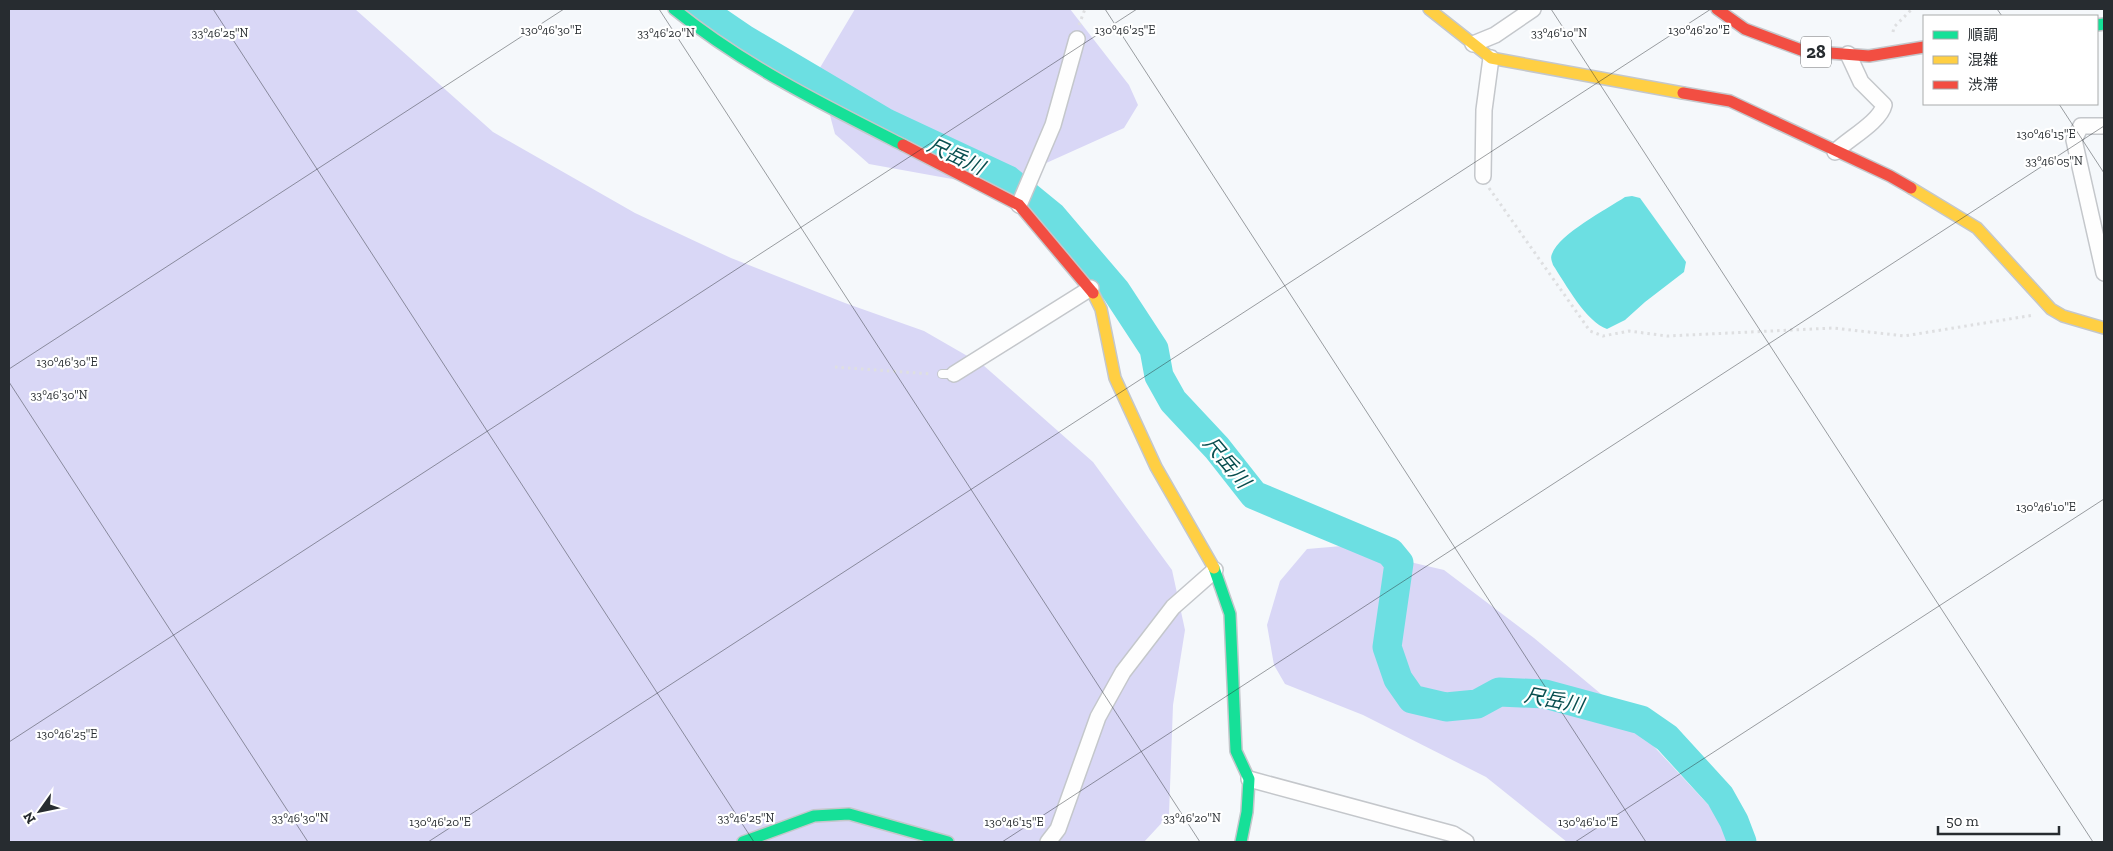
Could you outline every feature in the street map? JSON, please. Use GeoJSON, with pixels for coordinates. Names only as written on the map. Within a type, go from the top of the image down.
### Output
{"type":"FeatureCollection","features":[{"type":"Feature","properties":{"kind":"street"},"geometry":{"type":"LineString","coordinates":[[674,9],[695,26],[800,92],[1019,205],[1091,288],[1101,309],[1115,378],[1156,467],[1215,570],[1230,614],[1236,751],[1249,779],[1247,812],[1241,842]]}},
{"type":"Feature","properties":{"kind":"street"},"geometry":{"type":"LineString","coordinates":[[1429,9],[1491,58],[1730,101],[1835,152],[1890,176],[1978,228],[2051,308],[2063,316],[2104,328]]}},
{"type":"Feature","properties":{"kind":"street"},"geometry":{"type":"LineString","coordinates":[[1474,44],[1495,35],[1533,9]]}},
{"type":"Feature","properties":{"kind":"street","name":"28"},"geometry":{"type":"LineString","coordinates":[[1717,9],[1745,29],[1804,51],[1869,56],[1923,47]]}},
{"type":"Feature","properties":{"kind":"street"},"geometry":{"type":"LineString","coordinates":[[1019,205],[1053,125],[1077,34]]}},
{"type":"Feature","properties":{"kind":"street"},"geometry":{"type":"LineString","coordinates":[[1835,152],[1883,112],[1884,105],[1861,82],[1848,54]]}},
{"type":"Feature","properties":{"kind":"street"},"geometry":{"type":"LineString","coordinates":[[1483,176],[1484,110],[1491,58]]}},
{"type":"Feature","properties":{"kind":"street"},"geometry":{"type":"LineString","coordinates":[[2104,126],[2081,126],[2074,140],[2104,273]]}},
{"type":"Feature","properties":{"kind":"street"},"geometry":{"type":"LineString","coordinates":[[948,374],[1091,288]]}},
{"type":"Feature","properties":{"kind":"street"},"geometry":{"type":"LineString","coordinates":[[1048,842],[1058,829],[1098,717],[1123,672],[1173,607],[1215,570]]}},
{"type":"Feature","properties":{"kind":"street"},"geometry":{"type":"LineString","coordinates":[[1249,779],[1453,834],[1466,842]]}},
{"type":"Feature","properties":{"kind":"street"},"geometry":{"type":"LineString","coordinates":[[744,842],[814,816],[849,814],[948,842]]}},
{"type":"Feature","properties":{"kind":"path"},"geometry":{"type":"LineString","coordinates":[[1077,34],[1085,9]]}},
{"type":"Feature","properties":{"kind":"path"},"geometry":{"type":"LineString","coordinates":[[1890,52],[1894,27],[1912,9]]}},
{"type":"Feature","properties":{"kind":"path"},"geometry":{"type":"LineString","coordinates":[[1483,176],[1493,196],[1518,226],[1590,331],[1603,336],[1630,331],[1667,336],[1834,328],[1904,336],[2044,314],[2051,308]]}},
{"type":"Feature","properties":{"kind":"path"},"geometry":{"type":"LineString","coordinates":[[834,367],[948,374]]}},
{"type":"Feature","properties":{"kind":"shaded area"},"geometry":{"type":"Polygon","coordinates":[[[9,9],[355,9],[493,132],[635,213],[731,258],[845,303],[924,331],[983,365],[1093,462],[1172,570],[1185,630],[1173,705],[1169,815],[1144,842],[9,842],[9,9]]]}},
{"type":"Feature","properties":{"kind":"shaded area"},"geometry":{"type":"Polygon","coordinates":[[[855,9],[1070,9],[1129,85],[1138,105],[1124,128],[1024,173],[963,181],[869,164],[835,134],[818,71],[855,9]]]}},
{"type":"Feature","properties":{"kind":"shaded area"},"geometry":{"type":"Polygon","coordinates":[[[1342,546],[1444,570],[1534,638],[1619,709],[1743,842],[1567,842],[1486,777],[1363,715],[1285,684],[1274,665],[1267,625],[1280,581],[1307,549],[1342,546]]]}},
{"type":"Feature","properties":{"kind":"water"},"geometry":{"type":"Polygon","coordinates":[[[1625,197],[1640,198],[1686,262],[1684,272],[1625,320],[1607,329],[1591,319],[1577,301],[1553,265],[1551,255],[1556,246],[1573,230],[1625,197]]]}},
{"type":"Feature","properties":{"kind":"waterway","name":"尺岳川"},"geometry":{"type":"LineString","coordinates":[[700,9],[744,39],[886,123],[1008,180],[1052,216],[1116,291],[1154,349],[1159,376],[1173,401],[1217,448],[1254,495],[1390,552],[1399,563],[1387,647],[1398,679],[1412,699],[1446,707],[1477,704],[1499,692],[1545,694],[1641,720],[1667,738],[1720,796],[1734,821],[1742,842]]}},
{"type":"Feature","properties":{"kind":"traffic: fast"},"geometry":{"type":"LineString","coordinates":[[674,9],[700,29],[756,66],[814,99],[903,145]]}},
{"type":"Feature","properties":{"kind":"traffic: fast"},"geometry":{"type":"LineString","coordinates":[[2098,25],[2104,24]]}},
{"type":"Feature","properties":{"kind":"traffic: fast"},"geometry":{"type":"LineString","coordinates":[[1214,568],[1230,614],[1236,751],[1249,779],[1247,812],[1241,842]]}},
{"type":"Feature","properties":{"kind":"traffic: fast"},"geometry":{"type":"LineString","coordinates":[[743,842],[814,816],[849,814],[948,842]]}},
{"type":"Feature","properties":{"kind":"traffic: slow"},"geometry":{"type":"LineString","coordinates":[[1429,9],[1491,58],[1683,93]]}},
{"type":"Feature","properties":{"kind":"traffic: slow"},"geometry":{"type":"LineString","coordinates":[[1911,188],[1977,228],[2051,309],[2063,316],[2104,328]]}},
{"type":"Feature","properties":{"kind":"traffic: slow"},"geometry":{"type":"LineString","coordinates":[[1093,293],[1101,309],[1115,378],[1156,467],[1214,568]]}},
{"type":"Feature","properties":{"kind":"traffic: jam"},"geometry":{"type":"LineString","coordinates":[[1717,9],[1745,29],[1804,51],[1869,56],[1923,47]]}},
{"type":"Feature","properties":{"kind":"traffic: jam"},"geometry":{"type":"LineString","coordinates":[[1683,93],[1730,101],[1890,176],[1911,188]]}},
{"type":"Feature","properties":{"kind":"traffic: jam"},"geometry":{"type":"LineString","coordinates":[[903,145],[1019,205],[1093,293]]}}]}
